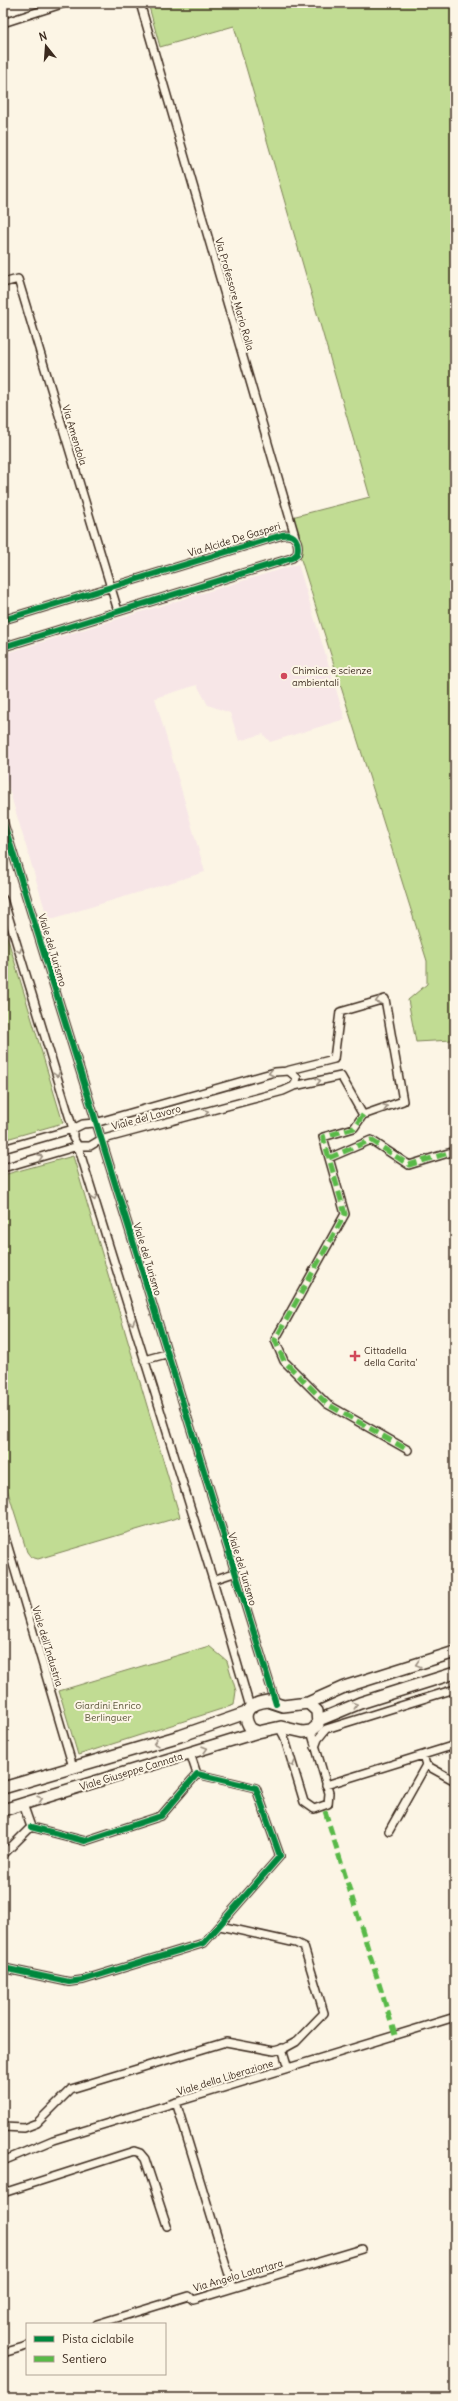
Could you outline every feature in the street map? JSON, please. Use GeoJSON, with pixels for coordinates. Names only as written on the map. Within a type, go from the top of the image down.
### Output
{"type":"FeatureCollection","features":[{"type":"Feature","properties":{"kind":"street"},"geometry":{"type":"LineString","coordinates":[[3,23],[65,3]]}},
{"type":"Feature","properties":{"kind":"street","name":"Via Professore Mario Rolla"},"geometry":{"type":"LineString","coordinates":[[140,3],[295,536]]}},
{"type":"Feature","properties":{"kind":"street","name":"Via Amendola"},"geometry":{"type":"LineString","coordinates":[[3,283],[18,279],[118,611]]}},
{"type":"Feature","properties":{"kind":"street","name":"Via Alcide De Gasperi"},"geometry":{"type":"LineString","coordinates":[[3,620],[288,533],[295,536],[299,548],[297,554],[292,558],[3,647]]}},
{"type":"Feature","properties":{"kind":"street","name":"Viale del Turismo"},"geometry":{"type":"LineString","coordinates":[[3,821],[95,1123],[100,1131],[100,1140],[166,1354],[276,1704]]}},
{"type":"Feature","properties":{"kind":"street"},"geometry":{"type":"LineString","coordinates":[[3,900],[73,1129],[73,1138],[78,1146],[212,1580],[248,1710],[247,1723],[251,1729],[258,1732]]}},
{"type":"Feature","properties":{"kind":"street","name":"Viale del Lavoro"},"geometry":{"type":"LineString","coordinates":[[3,1149],[73,1129],[83,1124],[95,1123],[275,1072],[286,1071],[334,1059],[340,1012],[385,999],[403,1101],[363,1115],[342,1076],[294,1086],[283,1091],[100,1140],[90,1146],[78,1146],[3,1168]]}},
{"type":"Feature","properties":{"kind":"street"},"geometry":{"type":"LineString","coordinates":[[286,1071],[289,1071],[297,1078],[294,1086]]}},
{"type":"Feature","properties":{"kind":"street"},"geometry":{"type":"LineString","coordinates":[[363,1115],[354,1128],[323,1137],[345,1214],[275,1340],[284,1361],[327,1404],[408,1450]]}},
{"type":"Feature","properties":{"kind":"street"},"geometry":{"type":"LineString","coordinates":[[329,1158],[371,1140],[409,1165],[455,1152]]}},
{"type":"Feature","properties":{"kind":"street"},"geometry":{"type":"LineString","coordinates":[[144,1360],[166,1354]]}},
{"type":"Feature","properties":{"kind":"street","name":"Viale dell'Industria"},"geometry":{"type":"LineString","coordinates":[[3,1530],[73,1767]]}},
{"type":"Feature","properties":{"kind":"street"},"geometry":{"type":"LineString","coordinates":[[212,1580],[234,1573]]}},
{"type":"Feature","properties":{"kind":"street","name":"Viale Giuseppe Cannata"},"geometry":{"type":"LineString","coordinates":[[3,1788],[180,1736],[248,1710],[260,1702],[268,1701],[283,1706],[308,1703],[344,1687],[455,1652]]}},
{"type":"Feature","properties":{"kind":"street"},"geometry":{"type":"LineString","coordinates":[[319,1720],[360,1703],[455,1673]]}},
{"type":"Feature","properties":{"kind":"street"},"geometry":{"type":"LineString","coordinates":[[314,1748],[318,1739],[326,1730],[332,1727],[455,1689]]}},
{"type":"Feature","properties":{"kind":"street"},"geometry":{"type":"LineString","coordinates":[[279,1727],[284,1736],[304,1802],[314,1809],[328,1804],[326,1785],[314,1748],[311,1731],[318,1725],[318,1711],[308,1703]]}},
{"type":"Feature","properties":{"kind":"street","name":"Viale Giuseppe Cannata"},"geometry":{"type":"LineString","coordinates":[[3,1810],[258,1732],[279,1727],[303,1732],[311,1731]]}},
{"type":"Feature","properties":{"kind":"street"},"geometry":{"type":"LineString","coordinates":[[326,1785],[455,1745]]}},
{"type":"Feature","properties":{"kind":"street"},"geometry":{"type":"LineString","coordinates":[[190,1753],[197,1774]]}},
{"type":"Feature","properties":{"kind":"street"},"geometry":{"type":"LineString","coordinates":[[423,1755],[426,1765],[455,1781]]}},
{"type":"Feature","properties":{"kind":"street"},"geometry":{"type":"LineString","coordinates":[[389,1831],[426,1765]]}},
{"type":"Feature","properties":{"kind":"street"},"geometry":{"type":"LineString","coordinates":[[3,1968],[69,1982],[83,1980],[204,1943],[280,1856],[256,1788],[197,1774]]}},
{"type":"Feature","properties":{"kind":"street"},"geometry":{"type":"LineString","coordinates":[[31,1827],[85,1840],[161,1816],[197,1774]]}},
{"type":"Feature","properties":{"kind":"street"},"geometry":{"type":"LineString","coordinates":[[23,1804],[31,1827]]}},
{"type":"Feature","properties":{"kind":"street"},"geometry":{"type":"LineString","coordinates":[[3,1855],[31,1827]]}},
{"type":"Feature","properties":{"kind":"street"},"geometry":{"type":"LineString","coordinates":[[3,2127],[24,2128],[37,2123],[71,2089],[226,2042],[262,2050],[274,2051],[296,2042],[324,2013],[304,1947],[296,1943],[220,1926]]}},
{"type":"Feature","properties":{"kind":"street","name":"Viale della Liberazione"},"geometry":{"type":"LineString","coordinates":[[3,2161],[53,2140],[455,2017]]}},
{"type":"Feature","properties":{"kind":"street"},"geometry":{"type":"LineString","coordinates":[[282,2048],[288,2068]]}},
{"type":"Feature","properties":{"kind":"street"},"geometry":{"type":"LineString","coordinates":[[176,2102],[233,2288]]}},
{"type":"Feature","properties":{"kind":"street"},"geometry":{"type":"LineString","coordinates":[[3,2193],[134,2151],[140,2153],[145,2159],[167,2226]]}},
{"type":"Feature","properties":{"kind":"street","name":"Via Angelo Latartara"},"geometry":{"type":"LineString","coordinates":[[101,2323],[189,2296],[193,2300],[197,2299],[362,2249]]}},
{"type":"Feature","properties":{"kind":"street"},"geometry":{"type":"LineString","coordinates":[[3,2353],[26,2346]]}},
{"type":"Feature","properties":{"kind":"shaded area"},"geometry":{"type":"Polygon","coordinates":[[[298,564],[345,719],[270,742],[263,734],[239,741],[230,713],[208,705],[197,685],[155,698],[205,872],[48,920],[3,769],[3,654],[298,564]]]}},
{"type":"Feature","properties":{"kind":"green space"},"geometry":{"type":"Polygon","coordinates":[[[148,3],[455,3],[455,1039],[452,1040],[416,1042],[408,1000],[427,984],[427,961],[288,518],[370,497],[234,26],[160,47],[148,3]]]}},
{"type":"Feature","properties":{"kind":"green space"},"geometry":{"type":"Polygon","coordinates":[[[3,923],[63,1123],[3,1140],[3,923]]]}},
{"type":"Feature","properties":{"kind":"green space"},"geometry":{"type":"Polygon","coordinates":[[[73,1156],[180,1517],[38,1559],[31,1557],[27,1552],[3,1476],[3,1175],[73,1156]]]}},
{"type":"Feature","properties":{"kind":"green space","name":"Giardini Enrico Berlinguer"},"geometry":{"type":"Polygon","coordinates":[[[209,1646],[227,1661],[236,1691],[234,1705],[78,1755],[59,1691],[209,1646]]]}},
{"type":"Feature","properties":{"kind":"marked path"},"geometry":{"type":"LineString","coordinates":[[363,1115],[354,1128],[323,1137],[345,1214],[275,1340],[284,1361],[327,1404],[408,1450]]}},
{"type":"Feature","properties":{"kind":"marked path"},"geometry":{"type":"LineString","coordinates":[[329,1158],[371,1140],[409,1165],[455,1151]]}},
{"type":"Feature","properties":{"kind":"marked path"},"geometry":{"type":"LineString","coordinates":[[325,1811],[395,2035]]}},
{"type":"Feature","properties":{"kind":"cycle path"},"geometry":{"type":"LineString","coordinates":[[3,620],[282,535],[290,535],[296,539],[297,542],[297,554],[292,558],[3,647]]}},
{"type":"Feature","properties":{"kind":"cycle path"},"geometry":{"type":"LineString","coordinates":[[3,821],[276,1704]]}},
{"type":"Feature","properties":{"kind":"cycle path"},"geometry":{"type":"LineString","coordinates":[[3,1968],[69,1982],[83,1980],[204,1943],[280,1856],[256,1788],[197,1774],[161,1816],[85,1841],[31,1827]]}},
{"type":"Feature","properties":{"kind":"place","name":"Chimica e scienze ambientali"},"geometry":{"type":"Point","coordinates":[284,676]}},
{"type":"Feature","properties":{"kind":"place","name":"Cittadella della Carita'"},"geometry":{"type":"Point","coordinates":[355,1356]}}]}
